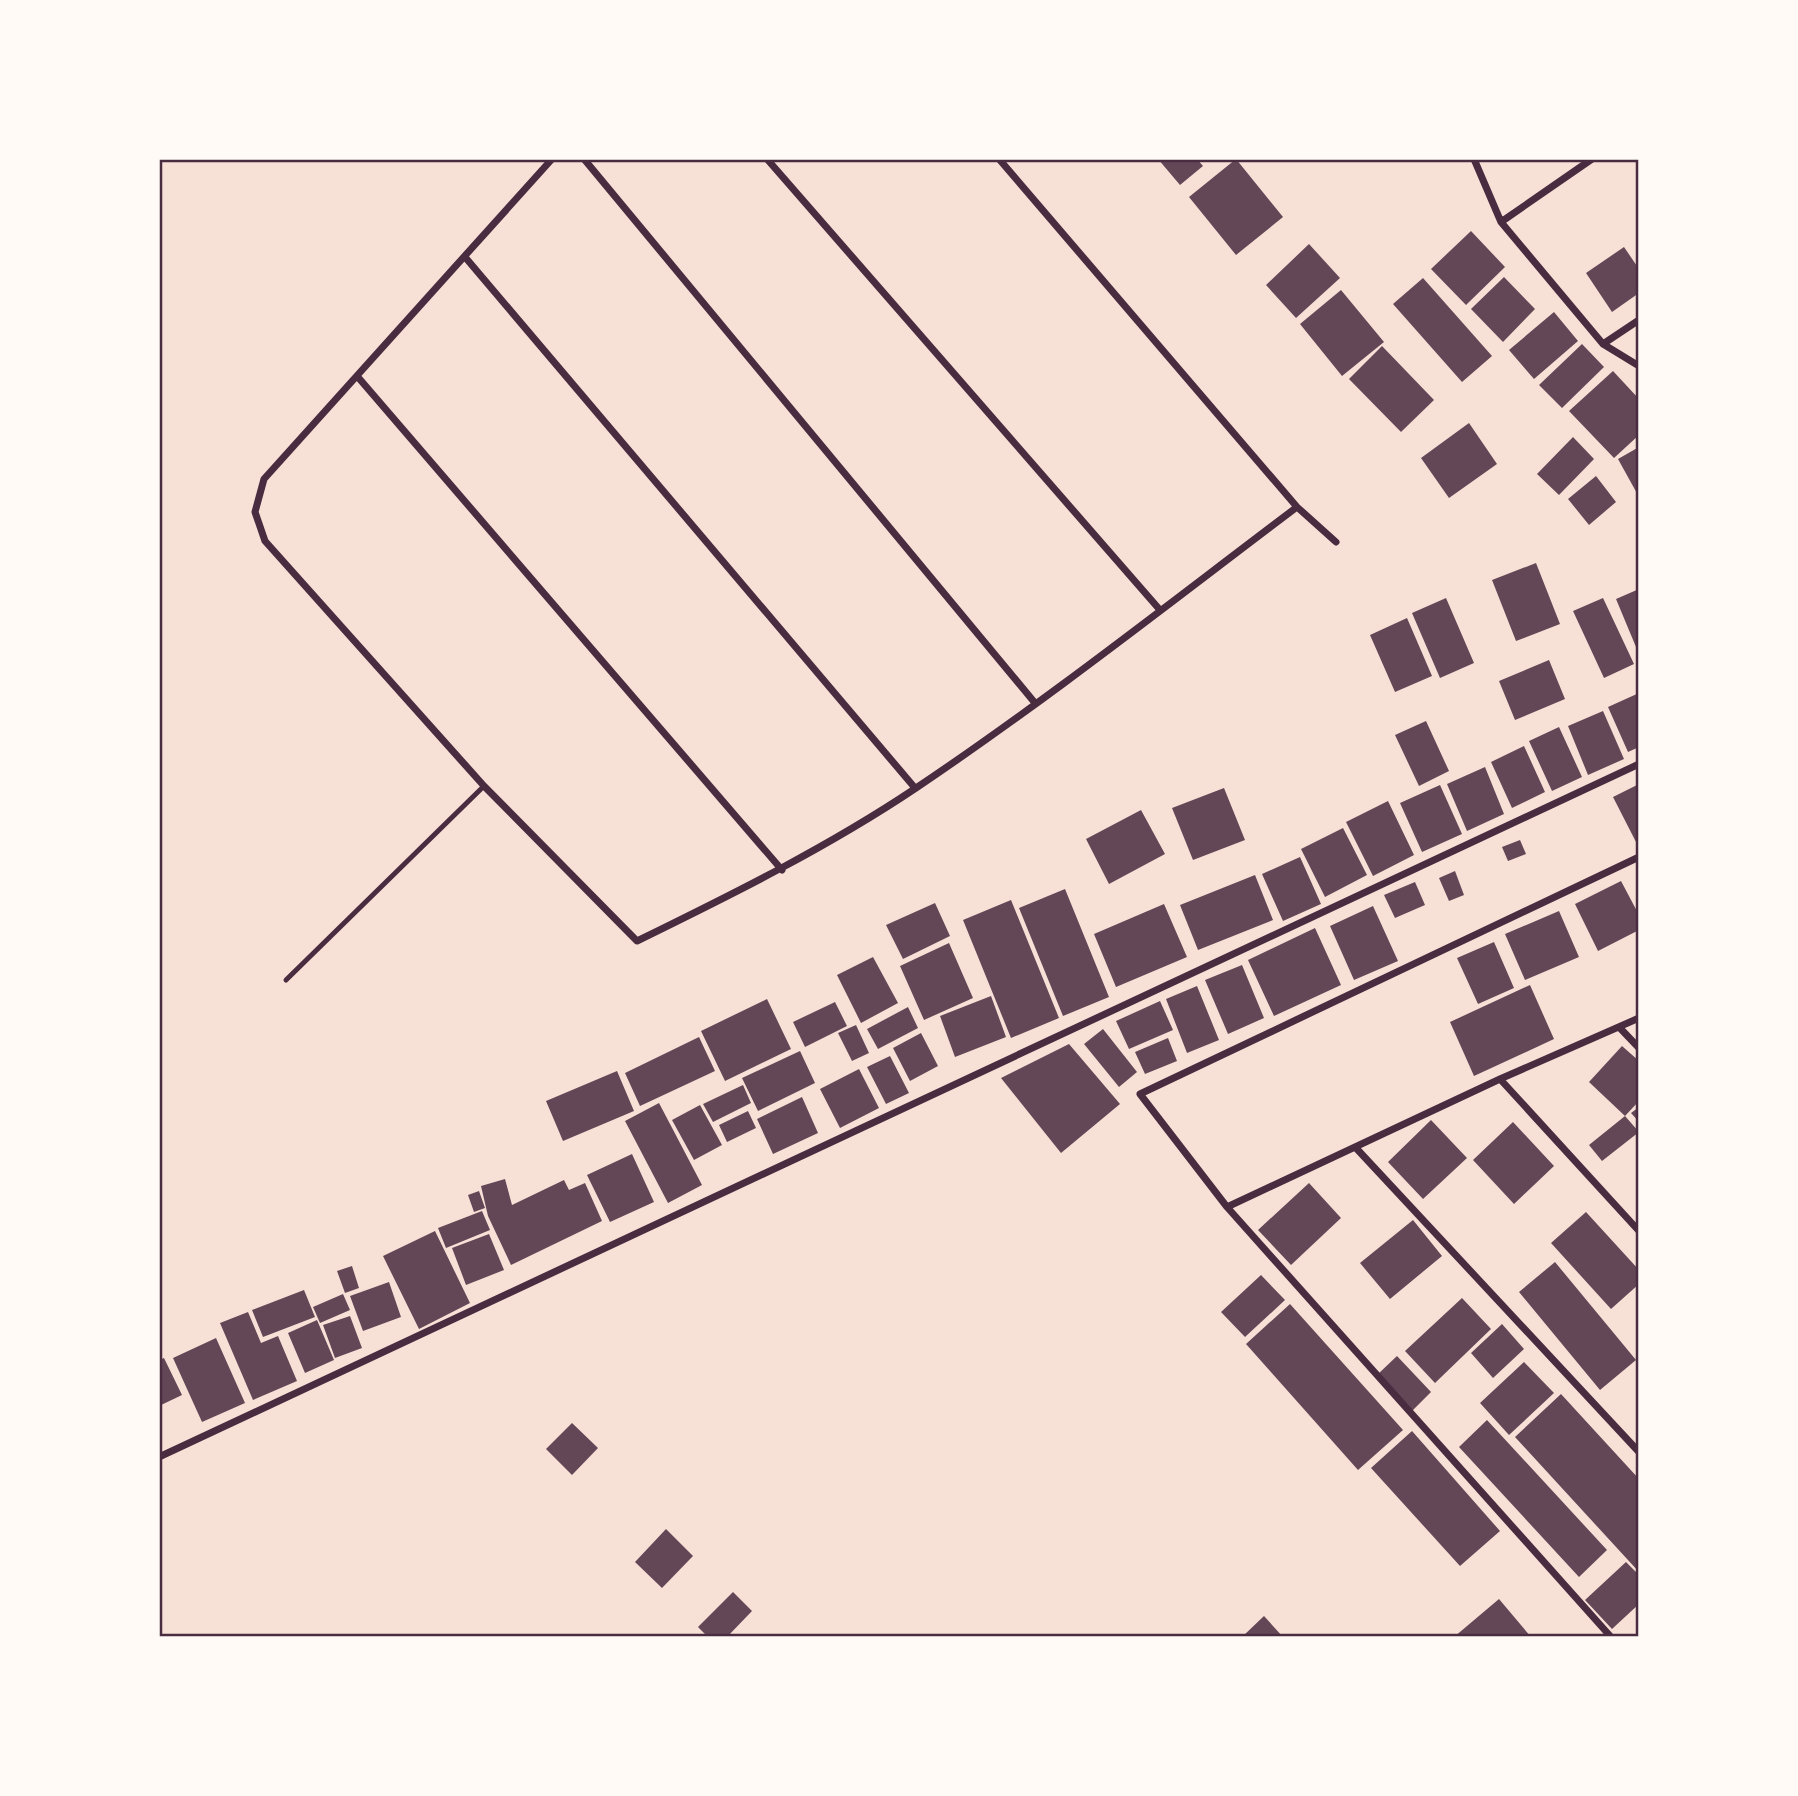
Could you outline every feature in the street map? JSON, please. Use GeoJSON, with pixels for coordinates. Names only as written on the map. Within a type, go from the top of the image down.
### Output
{"type":"FeatureCollection","features":[{"type":"Feature","properties":{"kind":"street"},"geometry":{"type":"LineString","coordinates":[[552,159],[264,479],[255,512],[265,541],[484,786],[637,941],[782,870],[915,788],[1035,704],[1297,507]]}},
{"type":"Feature","properties":{"kind":"street"},"geometry":{"type":"LineString","coordinates":[[584,159],[1035,704]]}},
{"type":"Feature","properties":{"kind":"street"},"geometry":{"type":"LineString","coordinates":[[767,159],[1160,610]]}},
{"type":"Feature","properties":{"kind":"street"},"geometry":{"type":"LineString","coordinates":[[999,159],[1297,507],[1336,542]]}},
{"type":"Feature","properties":{"kind":"street"},"geometry":{"type":"LineString","coordinates":[[1474,159],[1501,222],[1603,344],[1639,366]]}},
{"type":"Feature","properties":{"kind":"street"},"geometry":{"type":"LineString","coordinates":[[1501,222],[1592,159]]}},
{"type":"Feature","properties":{"kind":"street"},"geometry":{"type":"LineString","coordinates":[[464,257],[915,788]]}},
{"type":"Feature","properties":{"kind":"street"},"geometry":{"type":"LineString","coordinates":[[1603,344],[1639,320]]}},
{"type":"Feature","properties":{"kind":"street"},"geometry":{"type":"LineString","coordinates":[[358,376],[782,870]]}},
{"type":"Feature","properties":{"kind":"street"},"geometry":{"type":"LineString","coordinates":[[159,1457],[1639,764]]}},
{"type":"Feature","properties":{"kind":"street"},"geometry":{"type":"LineString","coordinates":[[1611,1637],[1227,1207],[1140,1094],[1639,858]]}},
{"type":"Feature","properties":{"kind":"street"},"geometry":{"type":"LineString","coordinates":[[1227,1207],[1500,1079],[1639,1018]]}},
{"type":"Feature","properties":{"kind":"street"},"geometry":{"type":"LineString","coordinates":[[1619,1027],[1639,1048]]}},
{"type":"Feature","properties":{"kind":"street"},"geometry":{"type":"LineString","coordinates":[[1500,1079],[1639,1231]]}},
{"type":"Feature","properties":{"kind":"street"},"geometry":{"type":"LineString","coordinates":[[1356,1148],[1639,1452]]}},
{"type":"Feature","properties":{"kind":"lane"},"geometry":{"type":"LineString","coordinates":[[286,980],[484,786]]}},
{"type":"Feature","properties":{"kind":"building"},"geometry":{"type":"Polygon","coordinates":[[[1158,159],[1197,159],[1203,166],[1180,185],[1158,159]]]}},
{"type":"Feature","properties":{"kind":"building"},"geometry":{"type":"Polygon","coordinates":[[[1236,159],[1283,217],[1236,255],[1189,197],[1236,159]]]}},
{"type":"Feature","properties":{"kind":"building"},"geometry":{"type":"Polygon","coordinates":[[[1471,231],[1505,267],[1466,305],[1431,269],[1471,231]]]}},
{"type":"Feature","properties":{"kind":"building"},"geometry":{"type":"Polygon","coordinates":[[[1309,244],[1340,278],[1296,318],[1266,285],[1309,244]]]}},
{"type":"Feature","properties":{"kind":"building"},"geometry":{"type":"Polygon","coordinates":[[[1624,247],[1639,269],[1639,293],[1612,312],[1586,273],[1624,247]]]}},
{"type":"Feature","properties":{"kind":"building"},"geometry":{"type":"Polygon","coordinates":[[[1504,277],[1535,309],[1503,342],[1471,309],[1504,277]]]}},
{"type":"Feature","properties":{"kind":"building"},"geometry":{"type":"Polygon","coordinates":[[[1423,278],[1492,356],[1462,382],[1393,304],[1423,278]]]}},
{"type":"Feature","properties":{"kind":"building"},"geometry":{"type":"Polygon","coordinates":[[[1341,290],[1384,342],[1342,376],[1300,324],[1341,290]]]}},
{"type":"Feature","properties":{"kind":"building"},"geometry":{"type":"Polygon","coordinates":[[[1554,312],[1578,341],[1534,379],[1509,350],[1554,312]]]}},
{"type":"Feature","properties":{"kind":"building"},"geometry":{"type":"Polygon","coordinates":[[[1582,344],[1604,367],[1562,408],[1539,385],[1582,344]]]}},
{"type":"Feature","properties":{"kind":"building"},"geometry":{"type":"Polygon","coordinates":[[[1382,346],[1434,400],[1401,432],[1349,379],[1382,346]]]}},
{"type":"Feature","properties":{"kind":"building"},"geometry":{"type":"Polygon","coordinates":[[[1613,371],[1639,399],[1639,435],[1614,458],[1569,411],[1613,371]]]}},
{"type":"Feature","properties":{"kind":"building"},"geometry":{"type":"Polygon","coordinates":[[[1469,423],[1497,464],[1449,498],[1421,458],[1469,423]]]}},
{"type":"Feature","properties":{"kind":"building"},"geometry":{"type":"Polygon","coordinates":[[[1573,437],[1594,459],[1559,495],[1537,474],[1573,437]]]}},
{"type":"Feature","properties":{"kind":"building"},"geometry":{"type":"Polygon","coordinates":[[[1639,447],[1639,497],[1618,459],[1639,447]]]}},
{"type":"Feature","properties":{"kind":"building"},"geometry":{"type":"Polygon","coordinates":[[[1596,476],[1616,502],[1589,525],[1568,499],[1596,476]]]}},
{"type":"Feature","properties":{"kind":"building"},"geometry":{"type":"Polygon","coordinates":[[[1536,563],[1560,624],[1516,641],[1492,580],[1536,563]]]}},
{"type":"Feature","properties":{"kind":"building"},"geometry":{"type":"Polygon","coordinates":[[[1639,589],[1639,646],[1636,647],[1616,599],[1639,589]]]}},
{"type":"Feature","properties":{"kind":"building"},"geometry":{"type":"Polygon","coordinates":[[[1446,598],[1474,663],[1440,678],[1412,613],[1446,598]]]}},
{"type":"Feature","properties":{"kind":"building"},"geometry":{"type":"Polygon","coordinates":[[[1603,598],[1634,664],[1604,678],[1573,611],[1603,598]]]}},
{"type":"Feature","properties":{"kind":"building"},"geometry":{"type":"Polygon","coordinates":[[[1407,618],[1432,676],[1395,692],[1370,635],[1407,618]]]}},
{"type":"Feature","properties":{"kind":"building"},"geometry":{"type":"Polygon","coordinates":[[[1549,660],[1565,699],[1515,720],[1499,681],[1549,660]]]}},
{"type":"Feature","properties":{"kind":"building"},"geometry":{"type":"Polygon","coordinates":[[[1639,693],[1639,747],[1628,752],[1608,707],[1639,693]]]}},
{"type":"Feature","properties":{"kind":"building"},"geometry":{"type":"Polygon","coordinates":[[[1603,711],[1624,759],[1588,775],[1568,726],[1603,711]]]}},
{"type":"Feature","properties":{"kind":"building"},"geometry":{"type":"Polygon","coordinates":[[[1426,721],[1449,771],[1419,786],[1395,735],[1426,721]]]}},
{"type":"Feature","properties":{"kind":"building"},"geometry":{"type":"Polygon","coordinates":[[[1559,727],[1582,777],[1552,791],[1529,741],[1559,727]]]}},
{"type":"Feature","properties":{"kind":"building"},"geometry":{"type":"Polygon","coordinates":[[[1524,746],[1545,792],[1512,808],[1491,762],[1524,746]]]}},
{"type":"Feature","properties":{"kind":"building"},"geometry":{"type":"Polygon","coordinates":[[[1485,767],[1504,814],[1467,831],[1447,784],[1485,767]]]}},
{"type":"Feature","properties":{"kind":"building"},"geometry":{"type":"Polygon","coordinates":[[[1639,784],[1639,841],[1636,842],[1613,797],[1639,784]]]}},
{"type":"Feature","properties":{"kind":"building"},"geometry":{"type":"Polygon","coordinates":[[[1440,785],[1462,834],[1422,852],[1400,803],[1440,785]]]}},
{"type":"Feature","properties":{"kind":"building"},"geometry":{"type":"Polygon","coordinates":[[[1224,788],[1245,840],[1193,860],[1172,808],[1224,788]]]}},
{"type":"Feature","properties":{"kind":"building"},"geometry":{"type":"Polygon","coordinates":[[[1388,801],[1414,855],[1373,876],[1346,822],[1388,801]]]}},
{"type":"Feature","properties":{"kind":"building"},"geometry":{"type":"Polygon","coordinates":[[[1141,810],[1165,854],[1109,884],[1086,839],[1141,810]]]}},
{"type":"Feature","properties":{"kind":"building"},"geometry":{"type":"Polygon","coordinates":[[[1343,828],[1367,875],[1325,897],[1301,849],[1343,828]]]}},
{"type":"Feature","properties":{"kind":"building"},"geometry":{"type":"Polygon","coordinates":[[[1520,840],[1526,854],[1508,861],[1502,847],[1520,840]]]}},
{"type":"Feature","properties":{"kind":"building"},"geometry":{"type":"Polygon","coordinates":[[[1300,857],[1321,904],[1283,921],[1262,874],[1300,857]]]}},
{"type":"Feature","properties":{"kind":"building"},"geometry":{"type":"Polygon","coordinates":[[[1455,871],[1464,895],[1449,901],[1439,878],[1455,871]]]}},
{"type":"Feature","properties":{"kind":"building"},"geometry":{"type":"Polygon","coordinates":[[[1255,875],[1273,920],[1198,950],[1180,905],[1255,875]]]}},
{"type":"Feature","properties":{"kind":"building"},"geometry":{"type":"Polygon","coordinates":[[[1621,881],[1639,915],[1639,930],[1598,951],[1575,904],[1621,881]]]}},
{"type":"Feature","properties":{"kind":"building"},"geometry":{"type":"Polygon","coordinates":[[[1415,882],[1425,905],[1395,918],[1384,895],[1415,882]]]}},
{"type":"Feature","properties":{"kind":"building"},"geometry":{"type":"Polygon","coordinates":[[[1065,889],[1109,997],[1063,1016],[1019,908],[1065,889]]]}},
{"type":"Feature","properties":{"kind":"building"},"geometry":{"type":"Polygon","coordinates":[[[1011,900],[1059,1018],[1011,1038],[963,920],[1011,900]]]}},
{"type":"Feature","properties":{"kind":"building"},"geometry":{"type":"Polygon","coordinates":[[[935,903],[950,936],[903,959],[886,925],[935,903]]]}},
{"type":"Feature","properties":{"kind":"building"},"geometry":{"type":"Polygon","coordinates":[[[1164,904],[1187,957],[1116,987],[1094,934],[1164,904]]]}},
{"type":"Feature","properties":{"kind":"building"},"geometry":{"type":"Polygon","coordinates":[[[1373,906],[1398,961],[1354,980],[1330,926],[1373,906]]]}},
{"type":"Feature","properties":{"kind":"building"},"geometry":{"type":"Polygon","coordinates":[[[1559,911],[1579,957],[1525,980],[1505,934],[1559,911]]]}},
{"type":"Feature","properties":{"kind":"building"},"geometry":{"type":"Polygon","coordinates":[[[1315,928],[1341,985],[1274,1016],[1248,960],[1315,928]]]}},
{"type":"Feature","properties":{"kind":"building"},"geometry":{"type":"Polygon","coordinates":[[[1494,942],[1514,988],[1478,1004],[1457,958],[1494,942]]]}},
{"type":"Feature","properties":{"kind":"building"},"geometry":{"type":"Polygon","coordinates":[[[949,943],[973,998],[924,1020],[900,966],[949,943]]]}},
{"type":"Feature","properties":{"kind":"building"},"geometry":{"type":"Polygon","coordinates":[[[873,957],[898,1003],[861,1023],[837,975],[873,957]]]}},
{"type":"Feature","properties":{"kind":"building"},"geometry":{"type":"Polygon","coordinates":[[[1242,965],[1264,1018],[1228,1034],[1205,980],[1242,965]]]}},
{"type":"Feature","properties":{"kind":"building"},"geometry":{"type":"Polygon","coordinates":[[[1530,985],[1554,1039],[1474,1076],[1450,1022],[1530,985]]]}},
{"type":"Feature","properties":{"kind":"building"},"geometry":{"type":"Polygon","coordinates":[[[1197,986],[1219,1040],[1187,1053],[1166,999],[1197,986]]]}},
{"type":"Feature","properties":{"kind":"building"},"geometry":{"type":"Polygon","coordinates":[[[991,996],[1006,1037],[955,1057],[940,1016],[991,996]]]}},
{"type":"Feature","properties":{"kind":"building"},"geometry":{"type":"Polygon","coordinates":[[[767,999],[791,1049],[725,1081],[701,1031],[767,999]]]}},
{"type":"Feature","properties":{"kind":"building"},"geometry":{"type":"Polygon","coordinates":[[[1160,1001],[1173,1030],[1129,1049],[1116,1021],[1160,1001]]]}},
{"type":"Feature","properties":{"kind":"building"},"geometry":{"type":"Polygon","coordinates":[[[835,1002],[847,1026],[805,1047],[793,1022],[835,1002]]]}},
{"type":"Feature","properties":{"kind":"building"},"geometry":{"type":"Polygon","coordinates":[[[908,1007],[918,1028],[878,1049],[867,1029],[908,1007]]]}},
{"type":"Feature","properties":{"kind":"building"},"geometry":{"type":"Polygon","coordinates":[[[856,1025],[869,1053],[852,1061],[838,1033],[856,1025]]]}},
{"type":"Feature","properties":{"kind":"building"},"geometry":{"type":"Polygon","coordinates":[[[1103,1029],[1137,1072],[1119,1087],[1084,1044],[1103,1029]]]}},
{"type":"Feature","properties":{"kind":"building"},"geometry":{"type":"Polygon","coordinates":[[[921,1033],[938,1066],[910,1081],[893,1048],[921,1033]]]}},
{"type":"Feature","properties":{"kind":"building"},"geometry":{"type":"Polygon","coordinates":[[[699,1037],[715,1071],[640,1106],[625,1073],[699,1037]]]}},
{"type":"Feature","properties":{"kind":"building"},"geometry":{"type":"Polygon","coordinates":[[[1168,1038],[1177,1061],[1145,1074],[1135,1052],[1168,1038]]]}},
{"type":"Feature","properties":{"kind":"building"},"geometry":{"type":"Polygon","coordinates":[[[1069,1044],[1120,1104],[1061,1153],[1001,1078],[1069,1044]]]}},
{"type":"Feature","properties":{"kind":"building"},"geometry":{"type":"Polygon","coordinates":[[[1622,1046],[1639,1061],[1639,1101],[1625,1116],[1589,1082],[1622,1046]]]}},
{"type":"Feature","properties":{"kind":"building"},"geometry":{"type":"Polygon","coordinates":[[[800,1051],[815,1083],[758,1111],[742,1078],[800,1051]]]}},
{"type":"Feature","properties":{"kind":"building"},"geometry":{"type":"Polygon","coordinates":[[[890,1056],[909,1093],[886,1104],[867,1067],[890,1056]]]}},
{"type":"Feature","properties":{"kind":"building"},"geometry":{"type":"Polygon","coordinates":[[[859,1069],[879,1108],[840,1128],[820,1089],[859,1069]]]}},
{"type":"Feature","properties":{"kind":"building"},"geometry":{"type":"Polygon","coordinates":[[[617,1071],[634,1111],[563,1141],[546,1101],[617,1071]]]}},
{"type":"Feature","properties":{"kind":"building"},"geometry":{"type":"Polygon","coordinates":[[[743,1085],[751,1103],[713,1122],[703,1104],[743,1085]]]}},
{"type":"Feature","properties":{"kind":"building"},"geometry":{"type":"Polygon","coordinates":[[[802,1097],[818,1133],[773,1154],[757,1119],[802,1097]]]}},
{"type":"Feature","properties":{"kind":"building"},"geometry":{"type":"Polygon","coordinates":[[[659,1103],[702,1185],[668,1203],[625,1121],[659,1103]]]}},
{"type":"Feature","properties":{"kind":"building"},"geometry":{"type":"Polygon","coordinates":[[[700,1105],[722,1145],[694,1160],[672,1120],[700,1105]]]}},
{"type":"Feature","properties":{"kind":"building"},"geometry":{"type":"Polygon","coordinates":[[[1639,1107],[1639,1122],[1631,1113],[1639,1107]]]}},
{"type":"Feature","properties":{"kind":"building"},"geometry":{"type":"Polygon","coordinates":[[[748,1111],[756,1128],[727,1142],[719,1125],[748,1111]]]}},
{"type":"Feature","properties":{"kind":"building"},"geometry":{"type":"Polygon","coordinates":[[[1625,1116],[1639,1132],[1602,1161],[1589,1145],[1625,1116]]]}},
{"type":"Feature","properties":{"kind":"building"},"geometry":{"type":"Polygon","coordinates":[[[1431,1120],[1467,1158],[1423,1199],[1388,1162],[1431,1120]]]}},
{"type":"Feature","properties":{"kind":"building"},"geometry":{"type":"Polygon","coordinates":[[[1513,1122],[1554,1166],[1514,1204],[1473,1160],[1513,1122]]]}},
{"type":"Feature","properties":{"kind":"building"},"geometry":{"type":"Polygon","coordinates":[[[632,1154],[654,1202],[610,1222],[587,1175],[632,1154]]]}},
{"type":"Feature","properties":{"kind":"building"},"geometry":{"type":"Polygon","coordinates":[[[505,1179],[512,1205],[564,1180],[569,1190],[585,1183],[602,1221],[511,1265],[488,1216],[481,1186],[505,1179]]]}},
{"type":"Feature","properties":{"kind":"building"},"geometry":{"type":"Polygon","coordinates":[[[1309,1183],[1341,1218],[1291,1265],[1258,1230],[1309,1183]]]}},
{"type":"Feature","properties":{"kind":"building"},"geometry":{"type":"Polygon","coordinates":[[[479,1191],[485,1208],[474,1212],[468,1195],[479,1191]]]}},
{"type":"Feature","properties":{"kind":"building"},"geometry":{"type":"Polygon","coordinates":[[[482,1211],[490,1230],[446,1248],[438,1228],[482,1211]]]}},
{"type":"Feature","properties":{"kind":"building"},"geometry":{"type":"Polygon","coordinates":[[[1586,1212],[1639,1270],[1639,1284],[1611,1309],[1551,1243],[1586,1212]]]}},
{"type":"Feature","properties":{"kind":"building"},"geometry":{"type":"Polygon","coordinates":[[[1413,1220],[1442,1256],[1390,1299],[1360,1263],[1413,1220]]]}},
{"type":"Feature","properties":{"kind":"building"},"geometry":{"type":"Polygon","coordinates":[[[435,1231],[470,1303],[419,1329],[383,1256],[435,1231]]]}},
{"type":"Feature","properties":{"kind":"building"},"geometry":{"type":"Polygon","coordinates":[[[489,1234],[504,1270],[466,1285],[452,1248],[489,1234]]]}},
{"type":"Feature","properties":{"kind":"building"},"geometry":{"type":"Polygon","coordinates":[[[1555,1262],[1636,1360],[1600,1390],[1519,1292],[1555,1262]]]}},
{"type":"Feature","properties":{"kind":"building"},"geometry":{"type":"Polygon","coordinates":[[[352,1266],[359,1288],[345,1293],[337,1271],[352,1266]]]}},
{"type":"Feature","properties":{"kind":"building"},"geometry":{"type":"Polygon","coordinates":[[[1261,1275],[1285,1300],[1245,1337],[1221,1312],[1261,1275]]]}},
{"type":"Feature","properties":{"kind":"building"},"geometry":{"type":"Polygon","coordinates":[[[389,1282],[401,1317],[363,1331],[350,1296],[389,1282]]]}},
{"type":"Feature","properties":{"kind":"building"},"geometry":{"type":"Polygon","coordinates":[[[304,1290],[315,1317],[263,1337],[252,1310],[304,1290]]]}},
{"type":"Feature","properties":{"kind":"building"},"geometry":{"type":"Polygon","coordinates":[[[343,1294],[350,1310],[320,1323],[313,1307],[343,1294]]]}},
{"type":"Feature","properties":{"kind":"building"},"geometry":{"type":"Polygon","coordinates":[[[1462,1298],[1491,1329],[1435,1383],[1405,1351],[1462,1298]]]}},
{"type":"Feature","properties":{"kind":"building"},"geometry":{"type":"Polygon","coordinates":[[[1290,1304],[1403,1430],[1358,1470],[1246,1344],[1290,1304]]]}},
{"type":"Feature","properties":{"kind":"building"},"geometry":{"type":"Polygon","coordinates":[[[248,1312],[261,1343],[278,1336],[297,1381],[253,1400],[220,1323],[248,1312]]]}},
{"type":"Feature","properties":{"kind":"building"},"geometry":{"type":"Polygon","coordinates":[[[350,1316],[362,1348],[335,1358],[323,1325],[350,1316]]]}},
{"type":"Feature","properties":{"kind":"building"},"geometry":{"type":"Polygon","coordinates":[[[317,1320],[334,1360],[305,1373],[288,1333],[317,1320]]]}},
{"type":"Feature","properties":{"kind":"building"},"geometry":{"type":"Polygon","coordinates":[[[1502,1324],[1524,1349],[1493,1378],[1471,1353],[1502,1324]]]}},
{"type":"Feature","properties":{"kind":"building"},"geometry":{"type":"Polygon","coordinates":[[[216,1338],[245,1403],[202,1422],[173,1358],[216,1338]]]}},
{"type":"Feature","properties":{"kind":"building"},"geometry":{"type":"Polygon","coordinates":[[[1397,1356],[1431,1392],[1411,1412],[1377,1375],[1397,1356]]]}},
{"type":"Feature","properties":{"kind":"building"},"geometry":{"type":"Polygon","coordinates":[[[164,1358],[182,1395],[159,1406],[159,1360],[164,1358]]]}},
{"type":"Feature","properties":{"kind":"building"},"geometry":{"type":"Polygon","coordinates":[[[1524,1362],[1554,1393],[1509,1435],[1480,1403],[1524,1362]]]}},
{"type":"Feature","properties":{"kind":"building"},"geometry":{"type":"Polygon","coordinates":[[[1561,1394],[1639,1479],[1639,1572],[1515,1437],[1561,1394]]]}},
{"type":"Feature","properties":{"kind":"building"},"geometry":{"type":"Polygon","coordinates":[[[1487,1420],[1607,1550],[1579,1577],[1459,1447],[1487,1420]]]}},
{"type":"Feature","properties":{"kind":"building"},"geometry":{"type":"Polygon","coordinates":[[[572,1423],[598,1448],[572,1475],[546,1449],[572,1423]]]}},
{"type":"Feature","properties":{"kind":"building"},"geometry":{"type":"Polygon","coordinates":[[[1412,1431],[1500,1531],[1460,1566],[1371,1468],[1412,1431]]]}},
{"type":"Feature","properties":{"kind":"building"},"geometry":{"type":"Polygon","coordinates":[[[666,1529],[693,1556],[662,1588],[635,1562],[666,1529]]]}},
{"type":"Feature","properties":{"kind":"building"},"geometry":{"type":"Polygon","coordinates":[[[1626,1562],[1639,1575],[1639,1604],[1612,1629],[1585,1600],[1626,1562]]]}},
{"type":"Feature","properties":{"kind":"building"},"geometry":{"type":"Polygon","coordinates":[[[733,1592],[752,1611],[727,1637],[708,1637],[698,1627],[733,1592]]]}},
{"type":"Feature","properties":{"kind":"building"},"geometry":{"type":"Polygon","coordinates":[[[1499,1599],[1531,1637],[1454,1637],[1499,1599]]]}},
{"type":"Feature","properties":{"kind":"building"},"geometry":{"type":"Polygon","coordinates":[[[1264,1616],[1283,1637],[1242,1637],[1264,1616]]]}}]}
